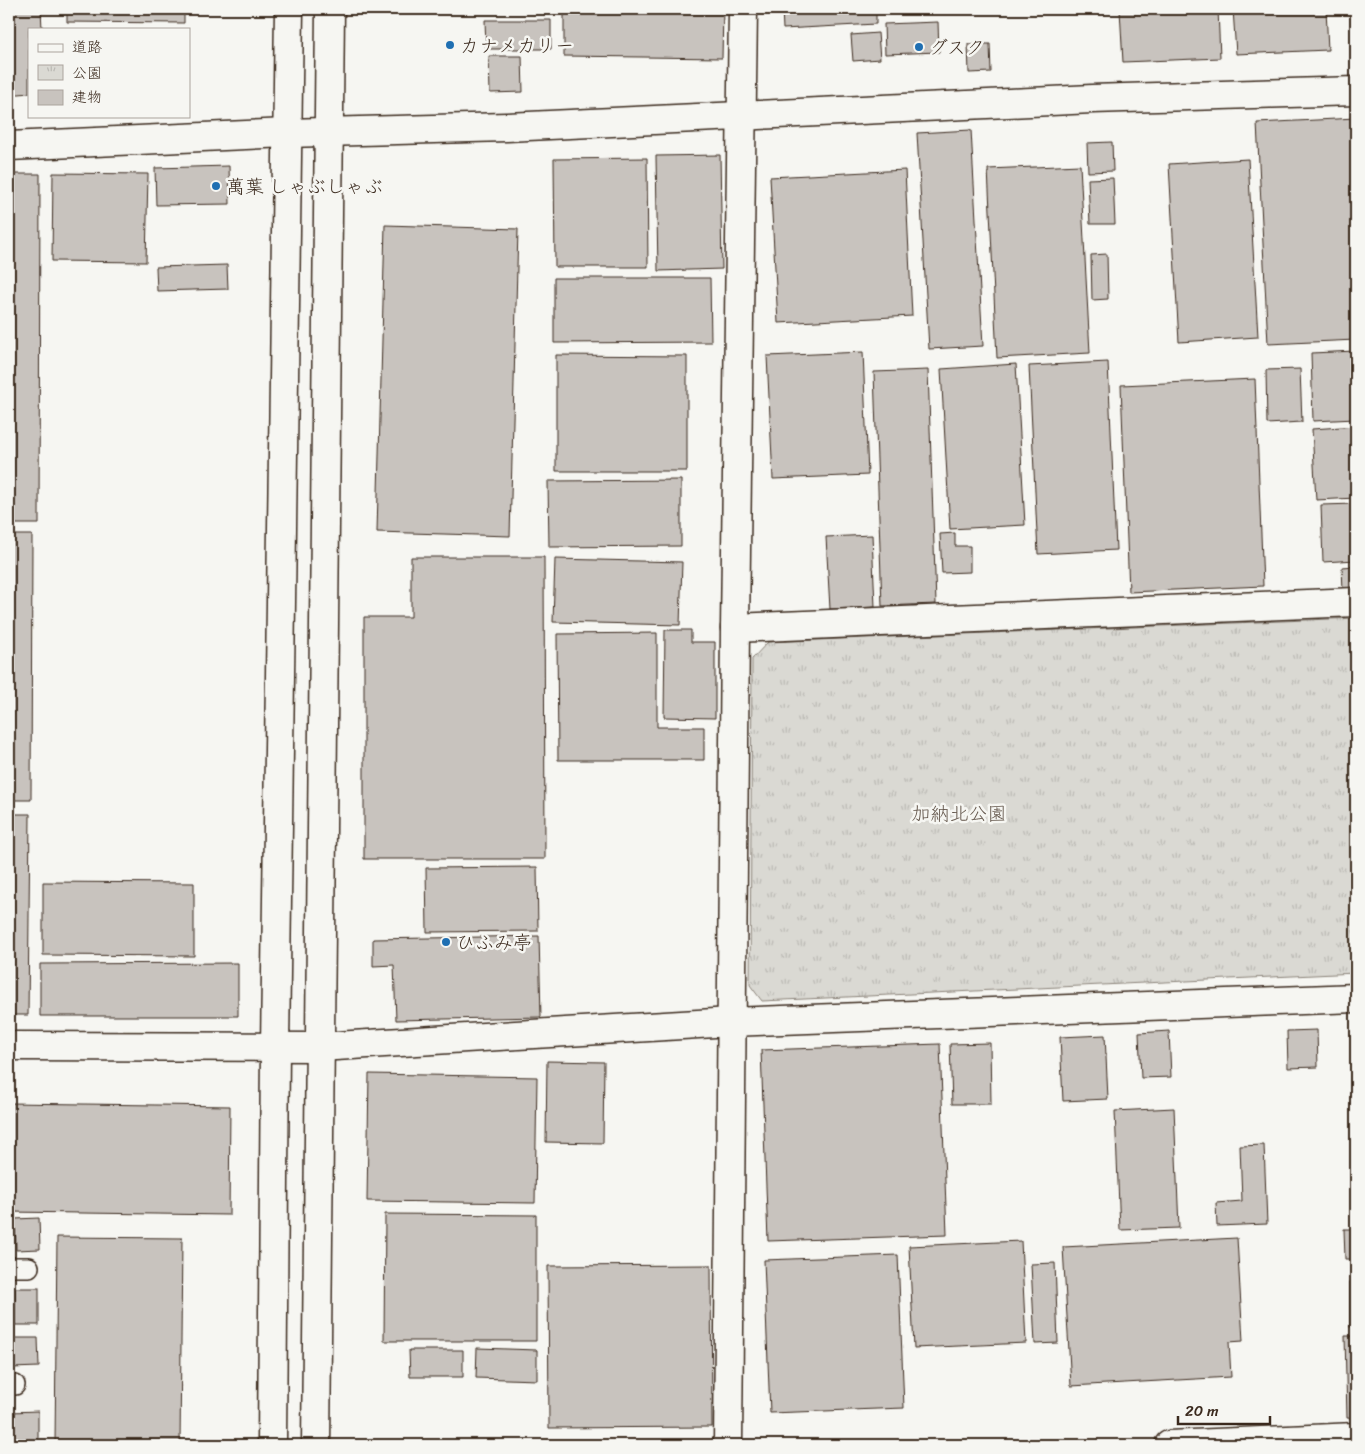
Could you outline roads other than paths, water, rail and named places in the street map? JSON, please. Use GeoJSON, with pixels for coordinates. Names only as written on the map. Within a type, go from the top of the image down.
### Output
{"type":"FeatureCollection","features":[{"type":"Feature","properties":{"kind":"street"},"geometry":{"type":"LineString","coordinates":[[272,1445],[275,1047],[289,9]]}},
{"type":"Feature","properties":{"kind":"street"},"geometry":{"type":"LineString","coordinates":[[316,1445],[330,9]]}},
{"type":"Feature","properties":{"kind":"street"},"geometry":{"type":"LineString","coordinates":[[728,1445],[735,628],[743,9]]}},
{"type":"Feature","properties":{"kind":"street"},"geometry":{"type":"LineString","coordinates":[[9,146],[507,127],[1092,99],[1356,91]]}},
{"type":"Feature","properties":{"kind":"street"},"geometry":{"type":"LineString","coordinates":[[735,628],[1356,602]]}},
{"type":"Feature","properties":{"kind":"street"},"geometry":{"type":"LineString","coordinates":[[9,1046],[320,1047],[732,1022],[1356,998]]}},
{"type":"Feature","properties":{"kind":"street"},"geometry":{"type":"LineString","coordinates":[[1169,1445],[1356,1437]]}},
{"type":"Feature","properties":{"kind":"lane"},"geometry":{"type":"LineString","coordinates":[[9,1267],[29,1267]]}},
{"type":"Feature","properties":{"kind":"place","name":"カナメカリー"},"geometry":{"type":"Point","coordinates":[450,45]}},
{"type":"Feature","properties":{"kind":"place","name":"グスク"},"geometry":{"type":"Point","coordinates":[919,47]}},
{"type":"Feature","properties":{"kind":"place","name":"萬葉 しゃぶしゃぶ"},"geometry":{"type":"Point","coordinates":[216,186]}},
{"type":"Feature","properties":{"kind":"place","name":"ひふみ亭"},"geometry":{"type":"Point","coordinates":[446,942]}},
{"type":"Feature","properties":{"kind":"park label","name":"加納北公園"},"geometry":{"type":"Point","coordinates":[959,813]}}]}
